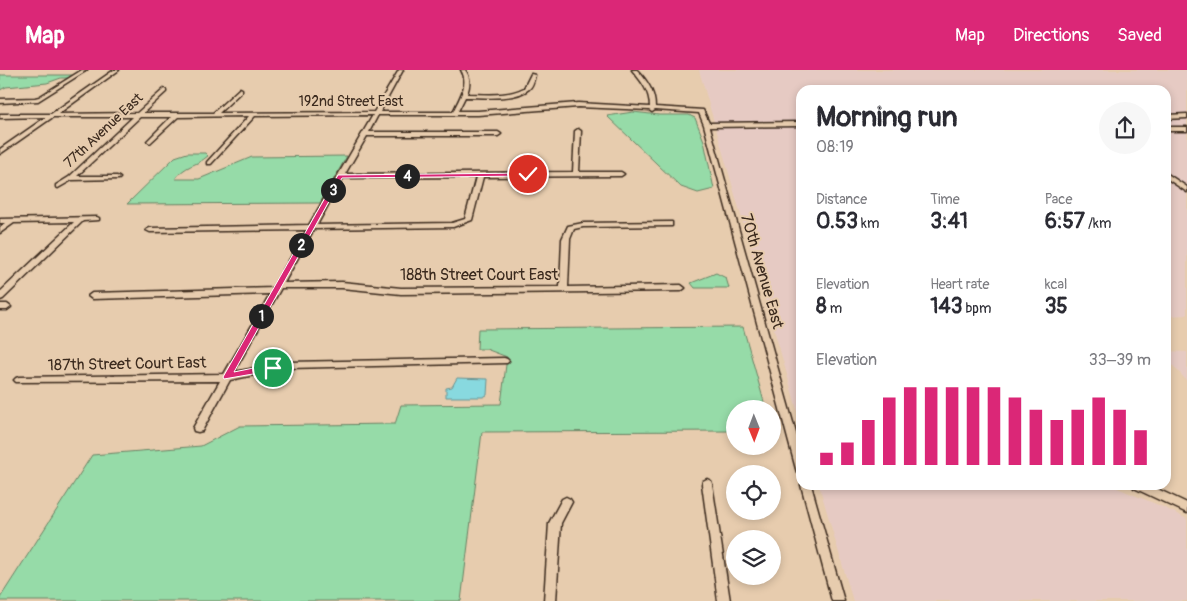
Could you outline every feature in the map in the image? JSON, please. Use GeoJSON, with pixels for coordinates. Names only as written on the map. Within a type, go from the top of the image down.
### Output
{"type":"FeatureCollection","features":[{"type":"Feature","properties":{"kind":"street"},"geometry":{"type":"LineString","coordinates":[[0,101],[36,100],[46,96],[85,70]]}},
{"type":"Feature","properties":{"kind":"street"},"geometry":{"type":"LineString","coordinates":[[0,152],[117,70]]}},
{"type":"Feature","properties":{"kind":"street"},"geometry":{"type":"LineString","coordinates":[[198,428],[401,70]]}},
{"type":"Feature","properties":{"kind":"street"},"geometry":{"type":"LineString","coordinates":[[455,113],[468,78],[463,70]]}},
{"type":"Feature","properties":{"kind":"street"},"geometry":{"type":"LineString","coordinates":[[634,70],[645,82],[651,94],[652,110]]}},
{"type":"Feature","properties":{"kind":"street"},"geometry":{"type":"LineString","coordinates":[[463,95],[517,93],[526,89],[533,75]]}},
{"type":"Feature","properties":{"kind":"street"},"geometry":{"type":"LineString","coordinates":[[215,114],[240,90]]}},
{"type":"Feature","properties":{"kind":"street","name":"77th Avenue East"},"geometry":{"type":"LineString","coordinates":[[58,186],[71,178],[164,91]]}},
{"type":"Feature","properties":{"kind":"street","name":"192nd Street East"},"geometry":{"type":"LineString","coordinates":[[0,116],[455,113],[555,105],[607,105],[652,110],[701,111]]}},
{"type":"Feature","properties":{"kind":"street","name":"70th Avenue East"},"geometry":{"type":"LineString","coordinates":[[701,111],[707,125],[796,441]]}},
{"type":"Feature","properties":{"kind":"street"},"geometry":{"type":"LineString","coordinates":[[150,141],[177,114]]}},
{"type":"Feature","properties":{"kind":"street"},"geometry":{"type":"LineString","coordinates":[[209,163],[254,114]]}},
{"type":"Feature","properties":{"kind":"street"},"geometry":{"type":"LineString","coordinates":[[1171,117],[1187,116]]}},
{"type":"Feature","properties":{"kind":"street"},"geometry":{"type":"LineString","coordinates":[[707,125],[796,124]]}},
{"type":"Feature","properties":{"kind":"street"},"geometry":{"type":"LineString","coordinates":[[1171,129],[1187,129]]}},
{"type":"Feature","properties":{"kind":"street"},"geometry":{"type":"LineString","coordinates":[[576,174],[578,131]]}},
{"type":"Feature","properties":{"kind":"street"},"geometry":{"type":"LineString","coordinates":[[364,134],[498,134]]}},
{"type":"Feature","properties":{"kind":"street"},"geometry":{"type":"LineString","coordinates":[[340,176],[621,174]]}},
{"type":"Feature","properties":{"kind":"street"},"geometry":{"type":"LineString","coordinates":[[150,230],[444,226],[466,222],[470,215],[480,175]]}},
{"type":"Feature","properties":{"kind":"street"},"geometry":{"type":"LineString","coordinates":[[71,178],[117,178]]}},
{"type":"Feature","properties":{"kind":"street"},"geometry":{"type":"LineString","coordinates":[[1171,179],[1187,190]]}},
{"type":"Feature","properties":{"kind":"street"},"geometry":{"type":"LineString","coordinates":[[0,221],[97,219]]}},
{"type":"Feature","properties":{"kind":"street"},"geometry":{"type":"LineString","coordinates":[[0,297],[80,220]]}},
{"type":"Feature","properties":{"kind":"street"},"geometry":{"type":"LineString","coordinates":[[0,231],[12,221]]}},
{"type":"Feature","properties":{"kind":"street"},"geometry":{"type":"LineString","coordinates":[[564,289],[566,239],[569,230],[574,227],[669,224]]}},
{"type":"Feature","properties":{"kind":"street","name":"188th Street Court East"},"geometry":{"type":"LineString","coordinates":[[92,296],[342,285],[401,291],[681,288]]}},
{"type":"Feature","properties":{"kind":"street","name":"187th Street Court East"},"geometry":{"type":"LineString","coordinates":[[19,380],[227,377],[288,365],[504,361]]}},
{"type":"Feature","properties":{"kind":"street"},"geometry":{"type":"LineString","coordinates":[[707,484],[724,601]]}},
{"type":"Feature","properties":{"kind":"street"},"geometry":{"type":"LineString","coordinates":[[807,490],[838,601]]}},
{"type":"Feature","properties":{"kind":"street"},"geometry":{"type":"LineString","coordinates":[[1149,490],[1187,508]]}},
{"type":"Feature","properties":{"kind":"street"},"geometry":{"type":"LineString","coordinates":[[550,601],[554,523],[566,502]]}},
{"type":"Feature","properties":{"kind":"shaded area"},"geometry":{"type":"Polygon","coordinates":[[[699,70],[1187,70],[1187,315],[1171,316],[1171,85],[796,85],[796,406],[699,70]]]}},
{"type":"Feature","properties":{"kind":"shaded area"},"geometry":{"type":"Polygon","coordinates":[[[1171,351],[1187,352],[1187,381],[1171,363],[1171,351]]]}},
{"type":"Feature","properties":{"kind":"shaded area"},"geometry":{"type":"Polygon","coordinates":[[[820,490],[1122,490],[1187,519],[1187,601],[853,601],[820,490]]]}},
{"type":"Feature","properties":{"kind":"green space"},"geometry":{"type":"Polygon","coordinates":[[[0,75],[72,75],[68,78],[61,78],[47,83],[6,87],[0,90],[0,75]]]}},
{"type":"Feature","properties":{"kind":"green space"},"geometry":{"type":"Polygon","coordinates":[[[633,112],[659,115],[689,115],[695,118],[704,141],[714,189],[698,193],[681,187],[607,116],[633,112]]]}},
{"type":"Feature","properties":{"kind":"green space"},"geometry":{"type":"Polygon","coordinates":[[[187,153],[205,153],[208,156],[187,168],[175,179],[199,179],[252,157],[347,156],[320,203],[127,204],[175,157],[187,153]]]}},
{"type":"Feature","properties":{"kind":"green space"},"geometry":{"type":"Polygon","coordinates":[[[716,273],[726,278],[729,288],[695,288],[691,283],[716,273]]]}},
{"type":"Feature","properties":{"kind":"green space"},"geometry":{"type":"Polygon","coordinates":[[[743,327],[763,400],[726,400],[726,431],[482,432],[461,601],[0,601],[0,598],[92,455],[201,446],[240,426],[395,424],[401,405],[501,404],[507,357],[486,349],[477,349],[478,329],[743,327]]]}},
{"type":"Feature","properties":{"kind":"water"},"geometry":{"type":"Polygon","coordinates":[[[457,378],[488,379],[487,395],[483,397],[446,397],[446,388],[452,387],[457,378]]]}},
{"type":"Feature","properties":{"kind":"route"},"geometry":{"type":"LineString","coordinates":[[273,368],[227,377],[340,176],[528,174]]}}]}
